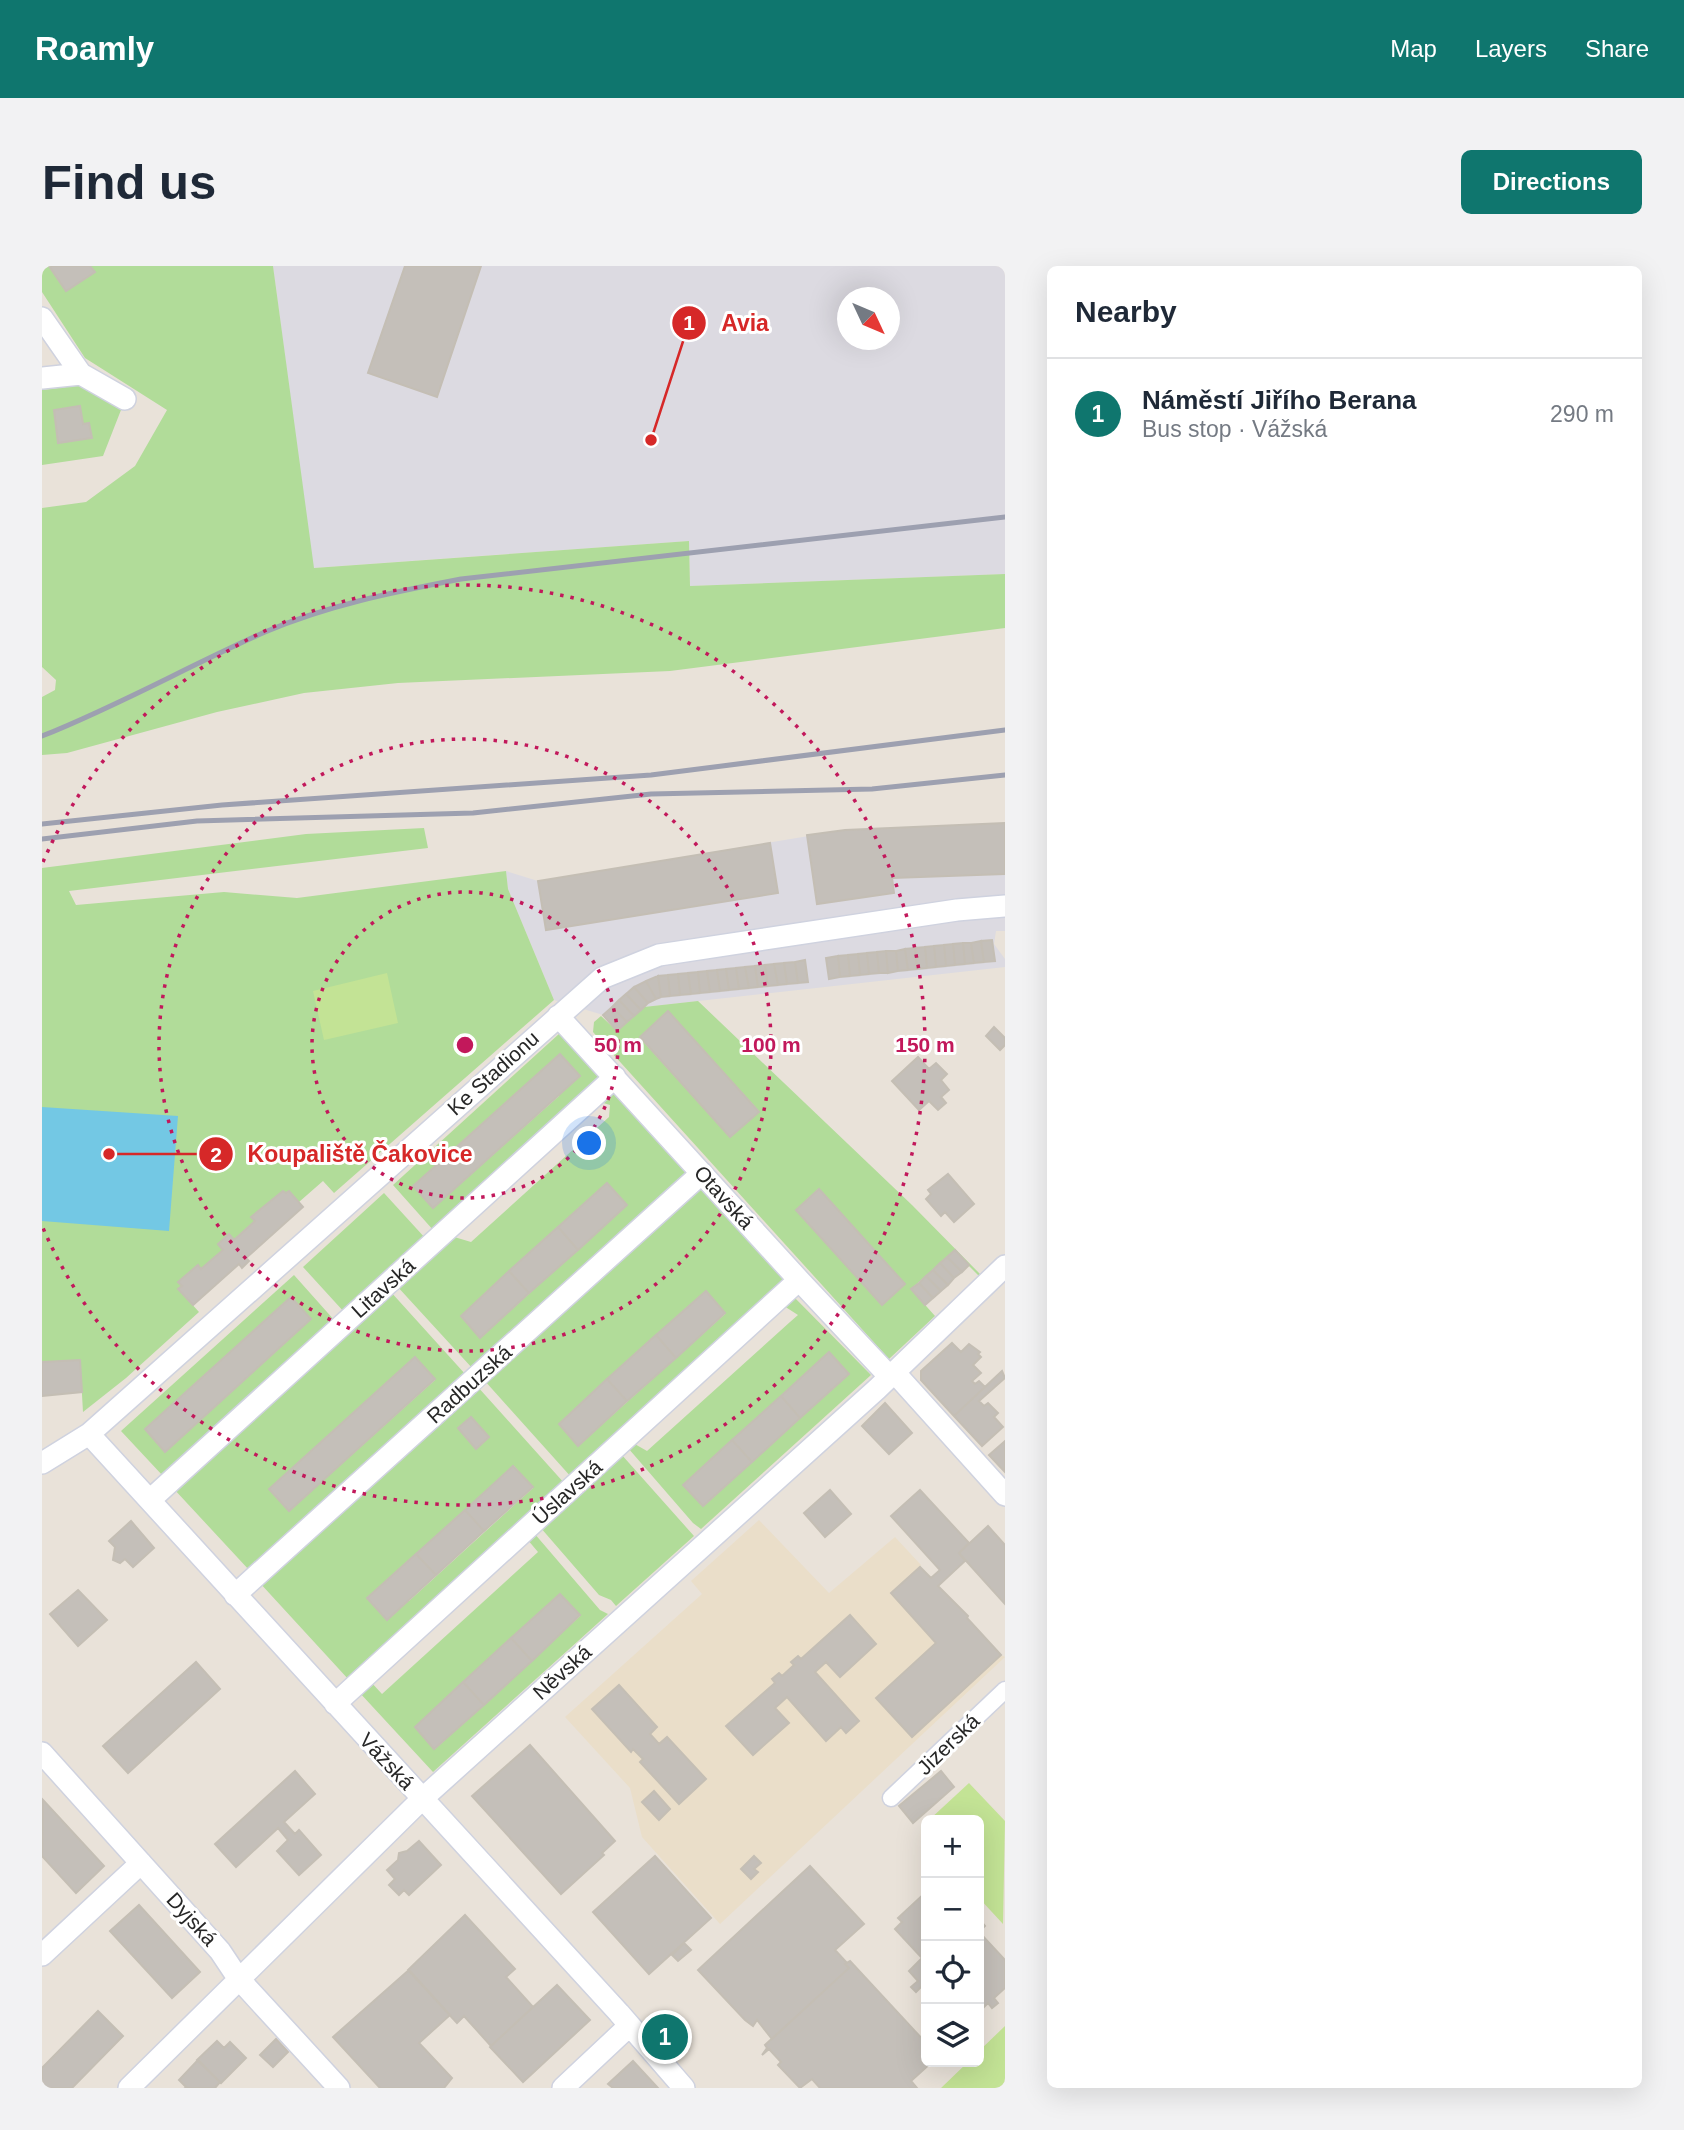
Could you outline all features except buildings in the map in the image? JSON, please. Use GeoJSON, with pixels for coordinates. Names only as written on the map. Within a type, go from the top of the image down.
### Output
{"type":"FeatureCollection","features":[{"type":"Feature","properties":{"kind":"street"},"geometry":{"type":"LineString","coordinates":[[42,318],[81,374],[125,398]]}},
{"type":"Feature","properties":{"kind":"street"},"geometry":{"type":"LineString","coordinates":[[42,378],[81,374]]}},
{"type":"Feature","properties":{"kind":"street","name":"Ke Stadionu"},"geometry":{"type":"LineString","coordinates":[[42,1463],[89,1434],[602,978],[659,955],[957,910],[1005,906]]}},
{"type":"Feature","properties":{"kind":"street","name":"Otavská"},"geometry":{"type":"LineString","coordinates":[[558,1016],[799,1280],[893,1375],[1005,1495]]}},
{"type":"Feature","properties":{"kind":"street","name":"Litavská"},"geometry":{"type":"LineString","coordinates":[[150,1500],[615,1077]]}},
{"type":"Feature","properties":{"kind":"street","name":"Radbuzská"},"geometry":{"type":"LineString","coordinates":[[235,1595],[702,1173]]}},
{"type":"Feature","properties":{"kind":"street","name":"Něvská"},"geometry":{"type":"LineString","coordinates":[[129,2088],[422,1798],[893,1375],[1005,1266]]}},
{"type":"Feature","properties":{"kind":"street","name":"Úslavská"},"geometry":{"type":"LineString","coordinates":[[335,1704],[799,1280]]}},
{"type":"Feature","properties":{"kind":"street","name":"Vážská"},"geometry":{"type":"LineString","coordinates":[[89,1434],[684,2088]]}},
{"type":"Feature","properties":{"kind":"street","name":"Jizerská"},"geometry":{"type":"LineString","coordinates":[[891,1798],[1005,1690]]}},
{"type":"Feature","properties":{"kind":"street","name":"Dyjská"},"geometry":{"type":"LineString","coordinates":[[42,1753],[220,1951],[238,1978],[339,2088]]}},
{"type":"Feature","properties":{"kind":"street"},"geometry":{"type":"LineString","coordinates":[[42,1955],[141,1863]]}},
{"type":"Feature","properties":{"kind":"street"},"geometry":{"type":"LineString","coordinates":[[564,2088],[629,2026]]}},
{"type":"Feature","properties":{"kind":"shaded area"},"geometry":{"type":"Polygon","coordinates":[[[273,266],[1005,266],[1005,574],[690,586],[689,541],[313,568],[273,266]]]}},
{"type":"Feature","properties":{"kind":"shaded area"},"geometry":{"type":"Polygon","coordinates":[[[1005,823],[1005,931],[996,931],[994,944],[1005,959],[1005,967],[644,1007],[617,1031],[603,1015],[554,1000],[508,889],[506,871],[538,881],[845,830],[1005,823]]]}},
{"type":"Feature","properties":{"kind":"shaded area"},"geometry":{"type":"Polygon","coordinates":[[[759,1520],[829,1593],[895,1537],[921,1565],[891,1593],[936,1643],[876,1698],[912,1737],[1001,1655],[1005,1657],[720,1924],[642,1837],[630,1788],[565,1717],[702,1594],[691,1581],[759,1520]]]}},
{"type":"Feature","properties":{"kind":"green space"},"geometry":{"type":"Polygon","coordinates":[[[42,266],[273,266],[314,568],[689,541],[690,586],[1005,574],[1005,628],[670,671],[398,683],[304,693],[217,712],[67,753],[42,755],[42,697],[55,690],[56,680],[42,667],[42,508],[86,502],[135,466],[167,410],[85,358],[42,292],[42,266]]]}},
{"type":"Feature","properties":{"kind":"green space"},"geometry":{"type":"Polygon","coordinates":[[[83,385],[121,410],[103,456],[42,465],[42,390],[83,385]]]}},
{"type":"Feature","properties":{"kind":"green space"},"geometry":{"type":"Polygon","coordinates":[[[424,828],[428,848],[69,891],[76,905],[224,892],[297,898],[506,871],[508,889],[554,1000],[334,1193],[323,1181],[299,1202],[289,1191],[283,1191],[252,1217],[255,1221],[234,1240],[229,1235],[218,1244],[223,1250],[201,1269],[179,1282],[182,1286],[179,1290],[199,1312],[126,1378],[83,1412],[80,1360],[42,1362],[42,868],[306,834],[424,828]]]}},
{"type":"Feature","properties":{"kind":"green space"},"geometry":{"type":"Polygon","coordinates":[[[387,973],[398,1023],[324,1040],[313,991],[387,973]]]}},
{"type":"Feature","properties":{"kind":"green space"},"geometry":{"type":"Polygon","coordinates":[[[698,1001],[912,1205],[979,1276],[954,1251],[911,1289],[935,1316],[889,1359],[593,1032],[594,1022],[601,1016],[617,1031],[644,1007],[698,1001]],[[668,1012],[640,1038],[730,1137],[759,1111],[668,1012]],[[818,1189],[796,1210],[882,1305],[905,1284],[818,1189]]]}},
{"type":"Feature","properties":{"kind":"green space"},"geometry":{"type":"Polygon","coordinates":[[[560,1033],[602,1079],[434,1231],[393,1185],[560,1033]],[[560,1054],[413,1186],[433,1208],[559,1096],[560,1054]]]}},
{"type":"Feature","properties":{"kind":"green space"},"geometry":{"type":"Polygon","coordinates":[[[615,1094],[688,1174],[473,1369],[396,1285],[451,1236],[471,1242],[609,1117],[610,1105],[600,1102],[607,1095],[615,1094]],[[607,1183],[461,1316],[480,1338],[627,1205],[607,1183]]]}},
{"type":"Feature","properties":{"kind":"green space"},"geometry":{"type":"Polygon","coordinates":[[[697,1190],[702,1190],[787,1283],[572,1478],[484,1380],[697,1190]],[[705,1292],[559,1424],[578,1446],[725,1314],[705,1292]]]}},
{"type":"Feature","properties":{"kind":"green space"},"geometry":{"type":"Polygon","coordinates":[[[384,1193],[426,1239],[345,1313],[303,1267],[384,1193]]]}},
{"type":"Feature","properties":{"kind":"green space"},"geometry":{"type":"Polygon","coordinates":[[[294,1275],[335,1321],[163,1476],[121,1431],[294,1275]],[[292,1297],[145,1429],[165,1451],[311,1319],[292,1297]]]}},
{"type":"Feature","properties":{"kind":"green space"},"geometry":{"type":"Polygon","coordinates":[[[390,1291],[466,1375],[250,1571],[173,1488],[390,1291]],[[415,1358],[269,1489],[289,1511],[435,1380],[415,1358]]]}},
{"type":"Feature","properties":{"kind":"green space"},"geometry":{"type":"Polygon","coordinates":[[[794,1297],[871,1375],[701,1529],[628,1448],[633,1443],[647,1451],[798,1315],[784,1306],[794,1297]],[[829,1353],[683,1485],[703,1506],[849,1374],[829,1353]]]}},
{"type":"Feature","properties":{"kind":"green space"},"geometry":{"type":"Polygon","coordinates":[[[477,1386],[565,1484],[349,1680],[259,1582],[477,1386]],[[471,1417],[458,1428],[476,1449],[489,1437],[471,1417]],[[514,1466],[367,1598],[409,1601],[533,1488],[514,1466]]]}},
{"type":"Feature","properties":{"kind":"green space"},"geometry":{"type":"Polygon","coordinates":[[[621,1454],[694,1536],[616,1606],[611,1600],[599,1595],[540,1527],[621,1454]]]}},
{"type":"Feature","properties":{"kind":"green space"},"geometry":{"type":"Polygon","coordinates":[[[534,1533],[600,1610],[608,1614],[433,1772],[359,1692],[370,1681],[382,1694],[538,1552],[527,1539],[534,1533]],[[560,1594],[415,1727],[435,1749],[580,1616],[560,1594]]]}},
{"type":"Feature","properties":{"kind":"green space"},"geometry":{"type":"Polygon","coordinates":[[[969,1783],[1005,1821],[1003,1924],[984,1903],[984,1815],[934,1815],[969,1783]]]}},
{"type":"Feature","properties":{"kind":"green space"},"geometry":{"type":"Polygon","coordinates":[[[1005,2026],[1005,2088],[941,2088],[963,2067],[984,2067],[984,2046],[1005,2026]]]}},
{"type":"Feature","properties":{"kind":"water"},"geometry":{"type":"Polygon","coordinates":[[[42,1107],[178,1116],[169,1231],[42,1221],[42,1107]]]}},
{"type":"Feature","properties":{"kind":"railway"},"geometry":{"type":"LineString","coordinates":[[42,736],[265,632],[313,614],[386,594],[461,579],[1005,517]]}},
{"type":"Feature","properties":{"kind":"railway"},"geometry":{"type":"LineString","coordinates":[[42,824],[222,805],[651,775],[1005,730]]}},
{"type":"Feature","properties":{"kind":"railway"},"geometry":{"type":"LineString","coordinates":[[42,839],[197,821],[473,813],[651,794],[872,789],[1005,775]]}},
{"type":"Feature","properties":{"kind":"place","name":"Avia"},"geometry":{"type":"Point","coordinates":[651,440]}},
{"type":"Feature","properties":{"kind":"place","name":"Koupaliště Čakovice"},"geometry":{"type":"Point","coordinates":[109,1154]}},
{"type":"Feature","properties":{"kind":"place","name":"Náměstí Jiřího Berana"},"geometry":{"type":"Point","coordinates":[665,2037]}}]}
